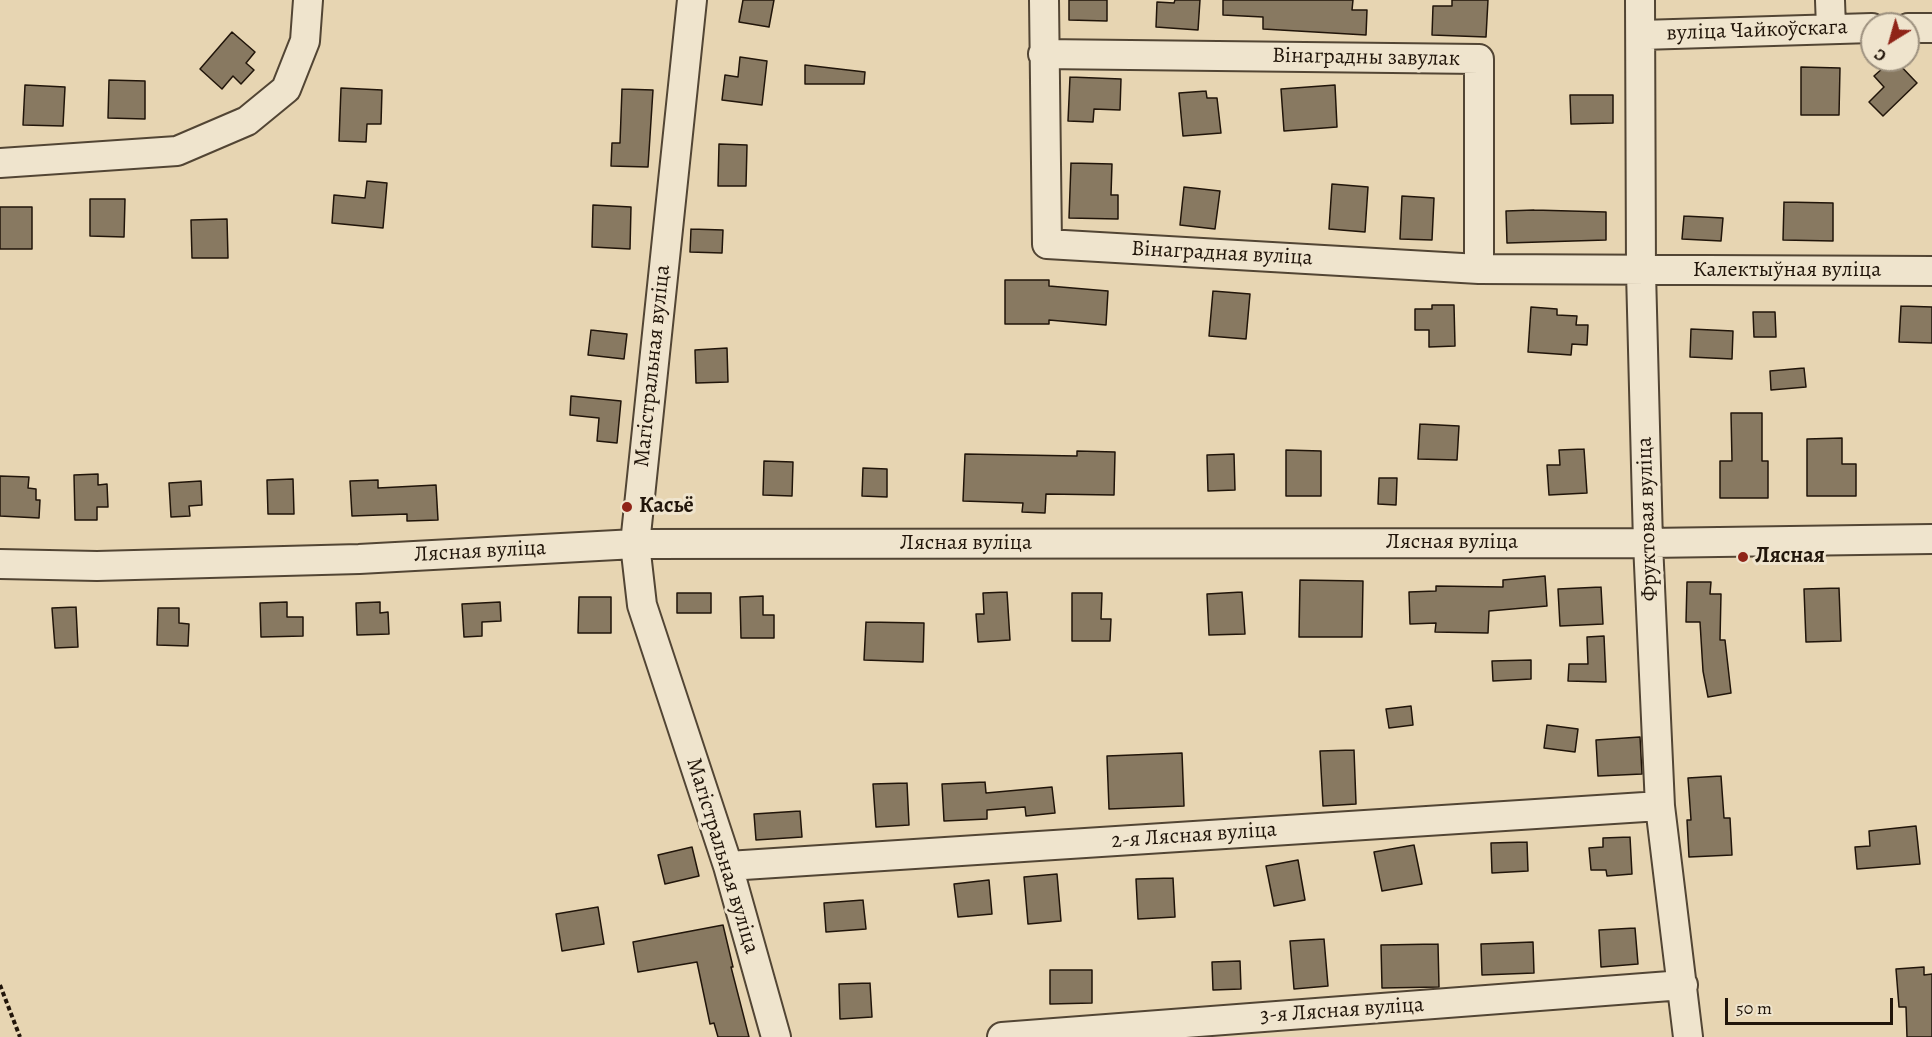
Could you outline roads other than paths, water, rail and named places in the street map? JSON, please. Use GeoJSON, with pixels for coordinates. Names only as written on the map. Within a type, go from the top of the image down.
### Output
{"type":"FeatureCollection","features":[{"type":"Feature","properties":{"kind":"street"},"geometry":{"type":"LineString","coordinates":[[0,163],[177,151],[247,121],[286,89],[305,41],[309,0]]}},
{"type":"Feature","properties":{"kind":"street","name":"Магістральная вуліца"},"geometry":{"type":"LineString","coordinates":[[692,0],[635,544],[642,605],[728,866],[776,1037]]}},
{"type":"Feature","properties":{"kind":"street","name":"Вінаградная вуліца"},"geometry":{"type":"LineString","coordinates":[[1044,0],[1047,244],[1479,269],[1641,272]]}},
{"type":"Feature","properties":{"kind":"street","name":"Фруктовая вуліца"},"geometry":{"type":"LineString","coordinates":[[1640,0],[1641,272],[1648,543],[1660,806],[1688,1037]]}},
{"type":"Feature","properties":{"kind":"street"},"geometry":{"type":"LineString","coordinates":[[1830,0],[1831,28]]}},
{"type":"Feature","properties":{"kind":"street","name":"вуліца Чайкоўскага"},"geometry":{"type":"LineString","coordinates":[[1641,35],[1860,28]]}},
{"type":"Feature","properties":{"kind":"street","name":"Вінаградны завулак"},"geometry":{"type":"LineString","coordinates":[[1043,54],[1479,59],[1479,269]]}},
{"type":"Feature","properties":{"kind":"street","name":"Калектыўная вуліца"},"geometry":{"type":"LineString","coordinates":[[1641,272],[1932,271]]}},
{"type":"Feature","properties":{"kind":"street","name":"Лясная вуліца"},"geometry":{"type":"LineString","coordinates":[[0,564],[97,566],[347,559],[635,544],[1648,543],[1932,539]]}},
{"type":"Feature","properties":{"kind":"street","name":"2-я Лясная вуліца"},"geometry":{"type":"LineString","coordinates":[[728,866],[1660,806]]}},
{"type":"Feature","properties":{"kind":"street","name":"3-я Лясная вуліца"},"geometry":{"type":"LineString","coordinates":[[1002,1037],[1683,985]]}},
{"type":"Feature","properties":{"kind":"place","name":"Касьё"},"geometry":{"type":"Point","coordinates":[627,507]}},
{"type":"Feature","properties":{"kind":"place","name":"Лясная"},"geometry":{"type":"Point","coordinates":[1743,557]}}]}
